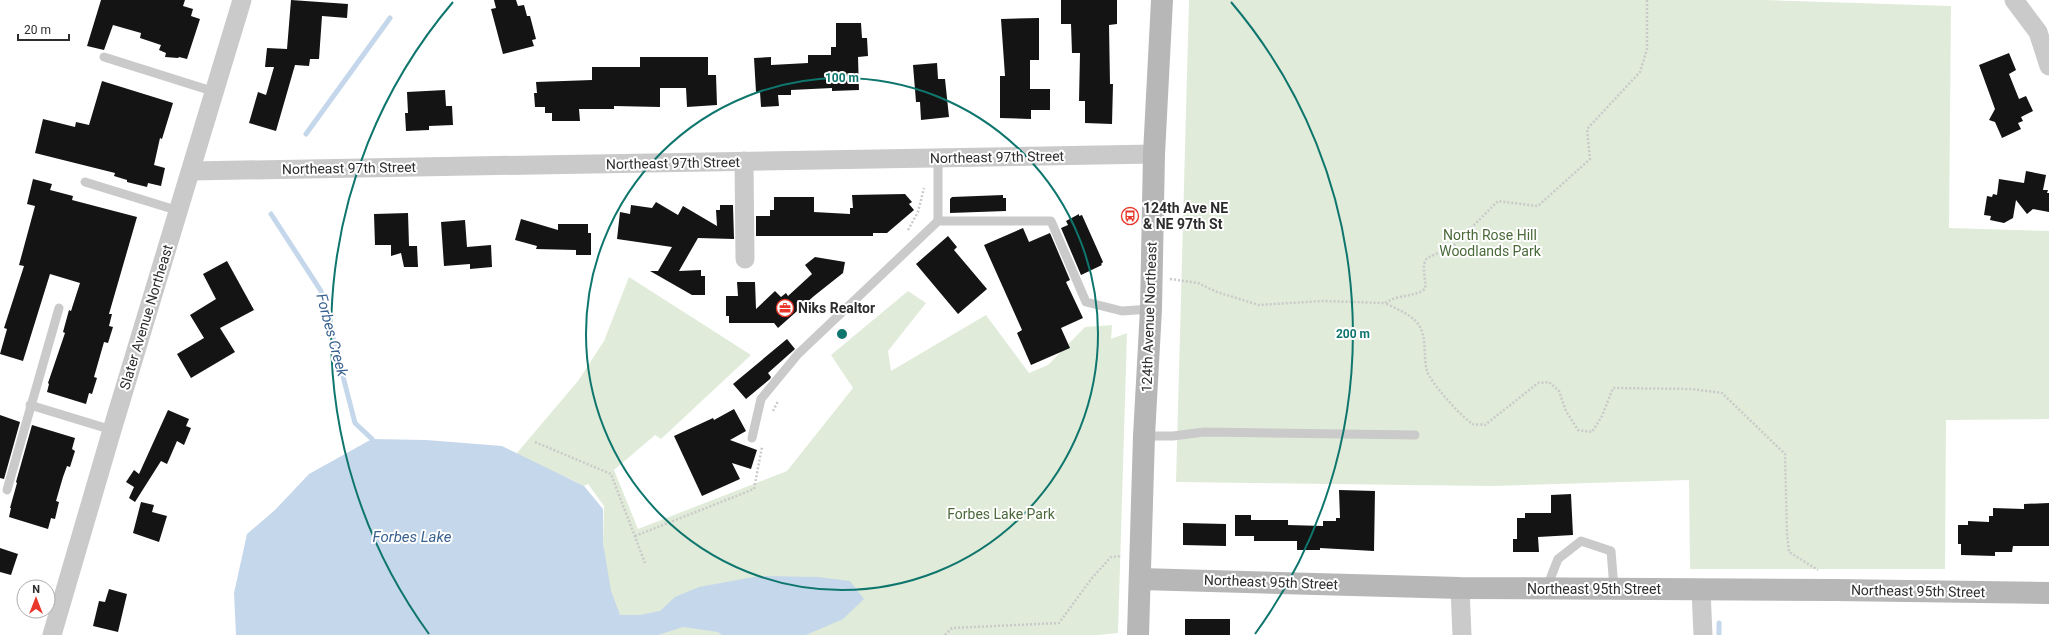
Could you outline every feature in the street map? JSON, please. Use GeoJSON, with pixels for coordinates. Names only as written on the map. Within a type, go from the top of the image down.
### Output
{"type":"FeatureCollection","features":[{"type":"Feature","properties":{"kind":"street","name":"Slater Avenue Northeast"},"geometry":{"type":"LineString","coordinates":[[52,635],[112,430],[192,171],[242,0]]}},
{"type":"Feature","properties":{"kind":"street","name":"124th Avenue Northeast"},"geometry":{"type":"LineString","coordinates":[[1138,635],[1144,436],[1151,309],[1154,154],[1162,0]]}},
{"type":"Feature","properties":{"kind":"street"},"geometry":{"type":"LineString","coordinates":[[2014,0],[2038,32],[2049,66]]}},
{"type":"Feature","properties":{"kind":"street","name":"Northeast 97th Street"},"geometry":{"type":"LineString","coordinates":[[192,171],[1154,154]]}},
{"type":"Feature","properties":{"kind":"street"},"geometry":{"type":"LineString","coordinates":[[744,162],[746,259]]}},
{"type":"Feature","properties":{"kind":"street","name":"Northeast 95th Street"},"geometry":{"type":"LineString","coordinates":[[1140,579],[1460,588],[2049,593]]}},
{"type":"Feature","properties":{"kind":"street"},"geometry":{"type":"LineString","coordinates":[[1460,588],[1462,635]]}},
{"type":"Feature","properties":{"kind":"street"},"geometry":{"type":"LineString","coordinates":[[1701,590],[1703,635]]}},
{"type":"Feature","properties":{"kind":"lane"},"geometry":{"type":"LineString","coordinates":[[104,57],[214,92]]}},
{"type":"Feature","properties":{"kind":"lane"},"geometry":{"type":"LineString","coordinates":[[938,158],[938,221]]}},
{"type":"Feature","properties":{"kind":"lane"},"geometry":{"type":"LineString","coordinates":[[85,182],[179,211]]}},
{"type":"Feature","properties":{"kind":"lane"},"geometry":{"type":"LineString","coordinates":[[752,438],[761,399],[798,354],[938,221],[1051,221],[1086,302],[1122,311],[1151,309]]}},
{"type":"Feature","properties":{"kind":"lane"},"geometry":{"type":"LineString","coordinates":[[7,490],[30,405],[59,308]]}},
{"type":"Feature","properties":{"kind":"lane"},"geometry":{"type":"LineString","coordinates":[[30,405],[112,430]]}},
{"type":"Feature","properties":{"kind":"lane"},"geometry":{"type":"LineString","coordinates":[[1144,436],[1173,436],[1204,432],[1415,435]]}},
{"type":"Feature","properties":{"kind":"lane"},"geometry":{"type":"LineString","coordinates":[[1547,589],[1558,559],[1581,541],[1611,551],[1614,589]]}},
{"type":"Feature","properties":{"kind":"path"},"geometry":{"type":"LineString","coordinates":[[1152,278],[1198,283],[1218,292],[1259,305],[1323,301],[1385,302],[1400,295],[1420,293],[1425,289],[1424,262],[1428,258],[1453,246],[1498,201],[1538,206],[1590,159],[1587,128],[1640,72],[1647,50],[1647,0]]}},
{"type":"Feature","properties":{"kind":"path"},"geometry":{"type":"LineString","coordinates":[[1385,302],[1413,318],[1419,325],[1423,334],[1426,370],[1430,379],[1447,399],[1473,424],[1485,425],[1538,383],[1549,382],[1559,391],[1566,411],[1578,430],[1592,432],[1602,416],[1607,398],[1612,388],[1692,389],[1722,394],[1784,454],[1786,522],[1789,552],[1819,570]]}},
{"type":"Feature","properties":{"kind":"path"},"geometry":{"type":"LineString","coordinates":[[635,536],[754,489],[764,439],[752,438]]}},
{"type":"Feature","properties":{"kind":"path"},"geometry":{"type":"LineString","coordinates":[[535,442],[611,474],[645,564]]}},
{"type":"Feature","properties":{"kind":"path"},"geometry":{"type":"LineString","coordinates":[[945,635],[952,628],[1059,623],[1092,578],[1111,557],[1122,556]]}},
{"type":"Feature","properties":{"kind":"green space","name":"North Rose Hill Woodlands Park"},"geometry":{"type":"Polygon","coordinates":[[[1189,0],[1764,0],[1951,6],[1949,228],[2049,231],[2049,419],[1946,420],[1945,569],[1690,569],[1689,480],[1492,486],[1176,482],[1189,0]]]}},
{"type":"Feature","properties":{"kind":"green space","name":"Forbes Lake Park"},"geometry":{"type":"Polygon","coordinates":[[[629,277],[751,355],[661,439],[655,435],[614,470],[638,529],[787,471],[853,388],[831,355],[908,291],[926,303],[888,351],[891,371],[986,315],[1029,373],[1048,365],[1085,327],[1112,325],[1111,339],[1127,333],[1118,633],[1099,635],[613,635],[603,543],[604,506],[588,484],[584,486],[568,478],[511,460],[578,381],[604,341],[629,277]]]}},
{"type":"Feature","properties":{"kind":"water","name":"Forbes Lake"},"geometry":{"type":"Polygon","coordinates":[[[372,439],[426,440],[502,446],[584,486],[603,509],[603,543],[611,591],[620,615],[640,615],[660,611],[675,597],[699,587],[759,576],[818,577],[850,581],[864,599],[843,619],[806,635],[722,635],[718,632],[683,627],[658,635],[236,635],[234,593],[247,534],[275,510],[309,474],[372,439]]]}},
{"type":"Feature","properties":{"kind":"building"},"geometry":{"type":"Polygon","coordinates":[[[101,0],[185,0],[183,6],[193,9],[191,16],[200,19],[187,59],[179,57],[165,57],[166,53],[159,50],[161,45],[140,38],[141,33],[113,25],[104,50],[87,46],[101,0]]]}},
{"type":"Feature","properties":{"kind":"building"},"geometry":{"type":"Polygon","coordinates":[[[291,0],[348,4],[347,18],[322,16],[319,59],[310,59],[309,66],[295,65],[276,131],[249,123],[258,92],[266,95],[274,67],[265,67],[267,48],[287,49],[291,0]]]}},
{"type":"Feature","properties":{"kind":"building"},"geometry":{"type":"Polygon","coordinates":[[[494,0],[516,0],[518,6],[524,5],[527,16],[530,16],[536,39],[532,40],[534,46],[503,54],[491,9],[496,8],[494,0]]]}},
{"type":"Feature","properties":{"kind":"building"},"geometry":{"type":"Polygon","coordinates":[[[1061,0],[1117,0],[1117,24],[1109,25],[1110,84],[1113,84],[1112,124],[1085,123],[1085,101],[1079,101],[1080,53],[1072,53],[1071,24],[1061,24],[1061,0]]]}},
{"type":"Feature","properties":{"kind":"building"},"geometry":{"type":"Polygon","coordinates":[[[1039,18],[1039,60],[1030,60],[1030,89],[1050,89],[1050,110],[1031,110],[1031,119],[1000,118],[1000,76],[1005,76],[1001,19],[1039,18]]]}},
{"type":"Feature","properties":{"kind":"building"},"geometry":{"type":"Polygon","coordinates":[[[836,23],[861,23],[862,38],[867,38],[868,56],[858,57],[859,90],[832,91],[832,88],[791,90],[791,95],[778,95],[779,106],[761,107],[760,92],[756,92],[754,58],[771,57],[771,65],[808,63],[808,55],[831,55],[831,47],[836,47],[836,23]]]}},
{"type":"Feature","properties":{"kind":"building"},"geometry":{"type":"Polygon","coordinates":[[[2009,53],[2016,70],[2009,74],[2019,99],[2026,96],[2033,111],[2021,117],[2023,121],[2018,123],[2021,129],[2002,138],[1995,122],[1989,120],[1995,109],[1979,65],[2009,53]]]}},
{"type":"Feature","properties":{"kind":"building"},"geometry":{"type":"Polygon","coordinates":[[[640,57],[708,57],[708,75],[716,75],[717,105],[687,107],[686,88],[660,88],[660,107],[614,106],[614,109],[579,109],[580,121],[552,121],[552,113],[545,113],[545,107],[535,107],[534,93],[537,93],[536,82],[592,80],[592,67],[640,67],[640,57]]]}},
{"type":"Feature","properties":{"kind":"building"},"geometry":{"type":"Polygon","coordinates":[[[937,63],[938,79],[945,79],[949,117],[921,120],[920,102],[916,102],[913,65],[937,63]]]}},
{"type":"Feature","properties":{"kind":"building"},"geometry":{"type":"Polygon","coordinates":[[[102,81],[173,103],[162,139],[160,138],[154,165],[165,168],[161,186],[148,183],[147,187],[127,182],[127,180],[114,176],[115,173],[35,153],[43,119],[75,127],[76,122],[89,125],[102,81]]]}},
{"type":"Feature","properties":{"kind":"building"},"geometry":{"type":"Polygon","coordinates":[[[445,90],[446,106],[452,106],[453,125],[429,126],[429,130],[406,131],[405,113],[408,113],[407,92],[445,90]]]}},
{"type":"Feature","properties":{"kind":"building"},"geometry":{"type":"Polygon","coordinates":[[[2026,171],[2046,175],[2043,190],[2048,190],[2047,193],[2049,193],[2049,212],[2033,209],[2027,214],[2016,200],[2013,218],[2004,223],[1990,220],[1991,216],[1984,215],[1987,196],[1992,197],[1993,194],[1997,195],[1999,179],[2024,183],[2026,171]]]}},
{"type":"Feature","properties":{"kind":"building"},"geometry":{"type":"Polygon","coordinates":[[[33,179],[52,184],[50,190],[73,196],[72,200],[137,217],[109,314],[112,314],[109,326],[113,327],[108,343],[104,342],[94,377],[97,378],[92,394],[89,393],[86,404],[47,392],[48,383],[65,333],[63,332],[69,310],[71,311],[80,283],[50,274],[23,361],[0,354],[7,329],[4,328],[24,266],[19,265],[35,206],[27,204],[33,179]]]}},
{"type":"Feature","properties":{"kind":"building"},"geometry":{"type":"Polygon","coordinates":[[[905,194],[912,202],[909,204],[914,210],[887,233],[873,233],[873,236],[756,236],[756,216],[770,216],[770,210],[774,210],[774,197],[814,197],[814,212],[850,214],[850,208],[853,208],[852,195],[905,194]]]}},
{"type":"Feature","properties":{"kind":"building"},"geometry":{"type":"Polygon","coordinates":[[[1003,195],[1003,198],[1006,198],[1006,211],[950,213],[950,199],[952,197],[1003,195]]]}},
{"type":"Feature","properties":{"kind":"building"},"geometry":{"type":"Polygon","coordinates":[[[656,202],[678,215],[683,206],[717,226],[716,210],[720,210],[720,205],[733,205],[734,239],[698,238],[679,271],[701,270],[701,276],[705,276],[705,295],[692,295],[650,271],[658,271],[672,247],[617,239],[620,212],[630,214],[631,205],[652,208],[656,202]]]}},
{"type":"Feature","properties":{"kind":"building"},"geometry":{"type":"Polygon","coordinates":[[[408,213],[409,246],[417,246],[418,267],[404,267],[401,253],[391,256],[391,245],[375,245],[374,214],[408,213]]]}},
{"type":"Feature","properties":{"kind":"building"},"geometry":{"type":"Polygon","coordinates":[[[1079,214],[1079,216],[1082,215],[1103,262],[1101,264],[1102,265],[1081,275],[1061,228],[1068,225],[1066,221],[1079,214]]]}},
{"type":"Feature","properties":{"kind":"building"},"geometry":{"type":"Polygon","coordinates":[[[521,219],[558,230],[558,224],[588,224],[588,233],[591,233],[591,255],[576,255],[576,250],[536,249],[537,246],[515,240],[521,219]]]}},
{"type":"Feature","properties":{"kind":"building"},"geometry":{"type":"Polygon","coordinates":[[[465,220],[467,247],[491,245],[492,267],[470,269],[470,264],[444,266],[441,222],[465,220]]]}},
{"type":"Feature","properties":{"kind":"building"},"geometry":{"type":"Polygon","coordinates":[[[1023,228],[1029,242],[1050,233],[1070,280],[1066,282],[1083,318],[1061,328],[1070,348],[1031,365],[1017,333],[1022,330],[984,245],[1023,228]]]}},
{"type":"Feature","properties":{"kind":"building"},"geometry":{"type":"Polygon","coordinates":[[[948,236],[957,247],[954,250],[987,289],[958,314],[916,264],[948,236]]]}},
{"type":"Feature","properties":{"kind":"building"},"geometry":{"type":"Polygon","coordinates":[[[815,257],[845,262],[843,273],[778,328],[774,323],[729,323],[729,316],[726,316],[726,296],[738,296],[737,282],[755,282],[756,309],[775,291],[781,297],[786,293],[788,296],[812,274],[805,265],[815,257]]]}},
{"type":"Feature","properties":{"kind":"building"},"geometry":{"type":"Polygon","coordinates":[[[227,261],[254,310],[220,328],[235,352],[191,378],[177,354],[204,338],[190,315],[216,299],[203,274],[227,261]]]}},
{"type":"Feature","properties":{"kind":"building"},"geometry":{"type":"Polygon","coordinates":[[[787,339],[795,349],[768,373],[771,377],[770,379],[746,399],[733,384],[787,339]]]}},
{"type":"Feature","properties":{"kind":"building"},"geometry":{"type":"Polygon","coordinates":[[[734,409],[746,431],[730,440],[757,450],[751,469],[732,463],[740,479],[702,496],[674,436],[713,418],[714,420],[734,409]]]}},
{"type":"Feature","properties":{"kind":"building"},"geometry":{"type":"Polygon","coordinates":[[[168,410],[189,419],[186,426],[191,428],[184,445],[177,441],[167,464],[161,461],[135,502],[129,498],[134,487],[126,482],[134,470],[139,474],[168,410]]]}},
{"type":"Feature","properties":{"kind":"building"},"geometry":{"type":"Polygon","coordinates":[[[0,415],[20,422],[4,479],[0,478],[0,415]]]}},
{"type":"Feature","properties":{"kind":"building"},"geometry":{"type":"Polygon","coordinates":[[[32,425],[75,438],[72,449],[75,451],[70,467],[67,466],[56,501],[59,502],[55,519],[51,518],[48,529],[9,517],[16,482],[32,425]]]}},
{"type":"Feature","properties":{"kind":"building"},"geometry":{"type":"Polygon","coordinates":[[[1339,490],[1375,491],[1374,551],[1320,548],[1320,550],[1297,550],[1297,541],[1254,541],[1254,536],[1235,536],[1235,515],[1251,515],[1251,520],[1288,520],[1288,525],[1323,526],[1323,521],[1336,521],[1336,518],[1340,518],[1339,490]]]}},
{"type":"Feature","properties":{"kind":"building"},"geometry":{"type":"Polygon","coordinates":[[[1571,494],[1573,535],[1538,537],[1539,552],[1513,552],[1513,539],[1517,539],[1517,518],[1525,518],[1525,513],[1551,513],[1551,495],[1571,494]]]}},
{"type":"Feature","properties":{"kind":"building"},"geometry":{"type":"Polygon","coordinates":[[[141,502],[154,505],[152,512],[167,516],[159,542],[133,533],[141,502]]]}},
{"type":"Feature","properties":{"kind":"building"},"geometry":{"type":"Polygon","coordinates":[[[2049,503],[2049,546],[2013,546],[2012,552],[1995,552],[1995,556],[1961,555],[1961,544],[1958,544],[1958,525],[1968,525],[1968,521],[1989,522],[1989,516],[1993,516],[1993,508],[2024,509],[2024,504],[2049,503]]]}},
{"type":"Feature","properties":{"kind":"building"},"geometry":{"type":"Polygon","coordinates":[[[1183,523],[1226,524],[1226,546],[1183,545],[1183,523]]]}},
{"type":"Feature","properties":{"kind":"building"},"geometry":{"type":"Polygon","coordinates":[[[0,548],[18,554],[11,575],[0,572],[0,548]]]}},
{"type":"Feature","properties":{"kind":"building"},"geometry":{"type":"Polygon","coordinates":[[[109,589],[127,594],[118,632],[93,626],[99,601],[105,602],[109,589]]]}},
{"type":"Feature","properties":{"kind":"building"},"geometry":{"type":"Polygon","coordinates":[[[1185,619],[1230,619],[1230,635],[1185,635],[1185,619]]]}},
{"type":"Feature","properties":{"kind":"waterway","name":"Forbes Creek"},"geometry":{"type":"LineString","coordinates":[[306,134],[390,18]]}},
{"type":"Feature","properties":{"kind":"waterway","name":"Forbes Creek"},"geometry":{"type":"LineString","coordinates":[[271,214],[321,291],[355,423],[372,439]]}},
{"type":"Feature","properties":{"kind":"waterway"},"geometry":{"type":"LineString","coordinates":[[1719,623],[1719,635]]}},
{"type":"Feature","properties":{"kind":"place","name":"124th Ave NE & NE 97th St"},"geometry":{"type":"Point","coordinates":[1130,216]}},
{"type":"Feature","properties":{"kind":"place","name":"Niks Realtor"},"geometry":{"type":"Point","coordinates":[785,308]}}]}
